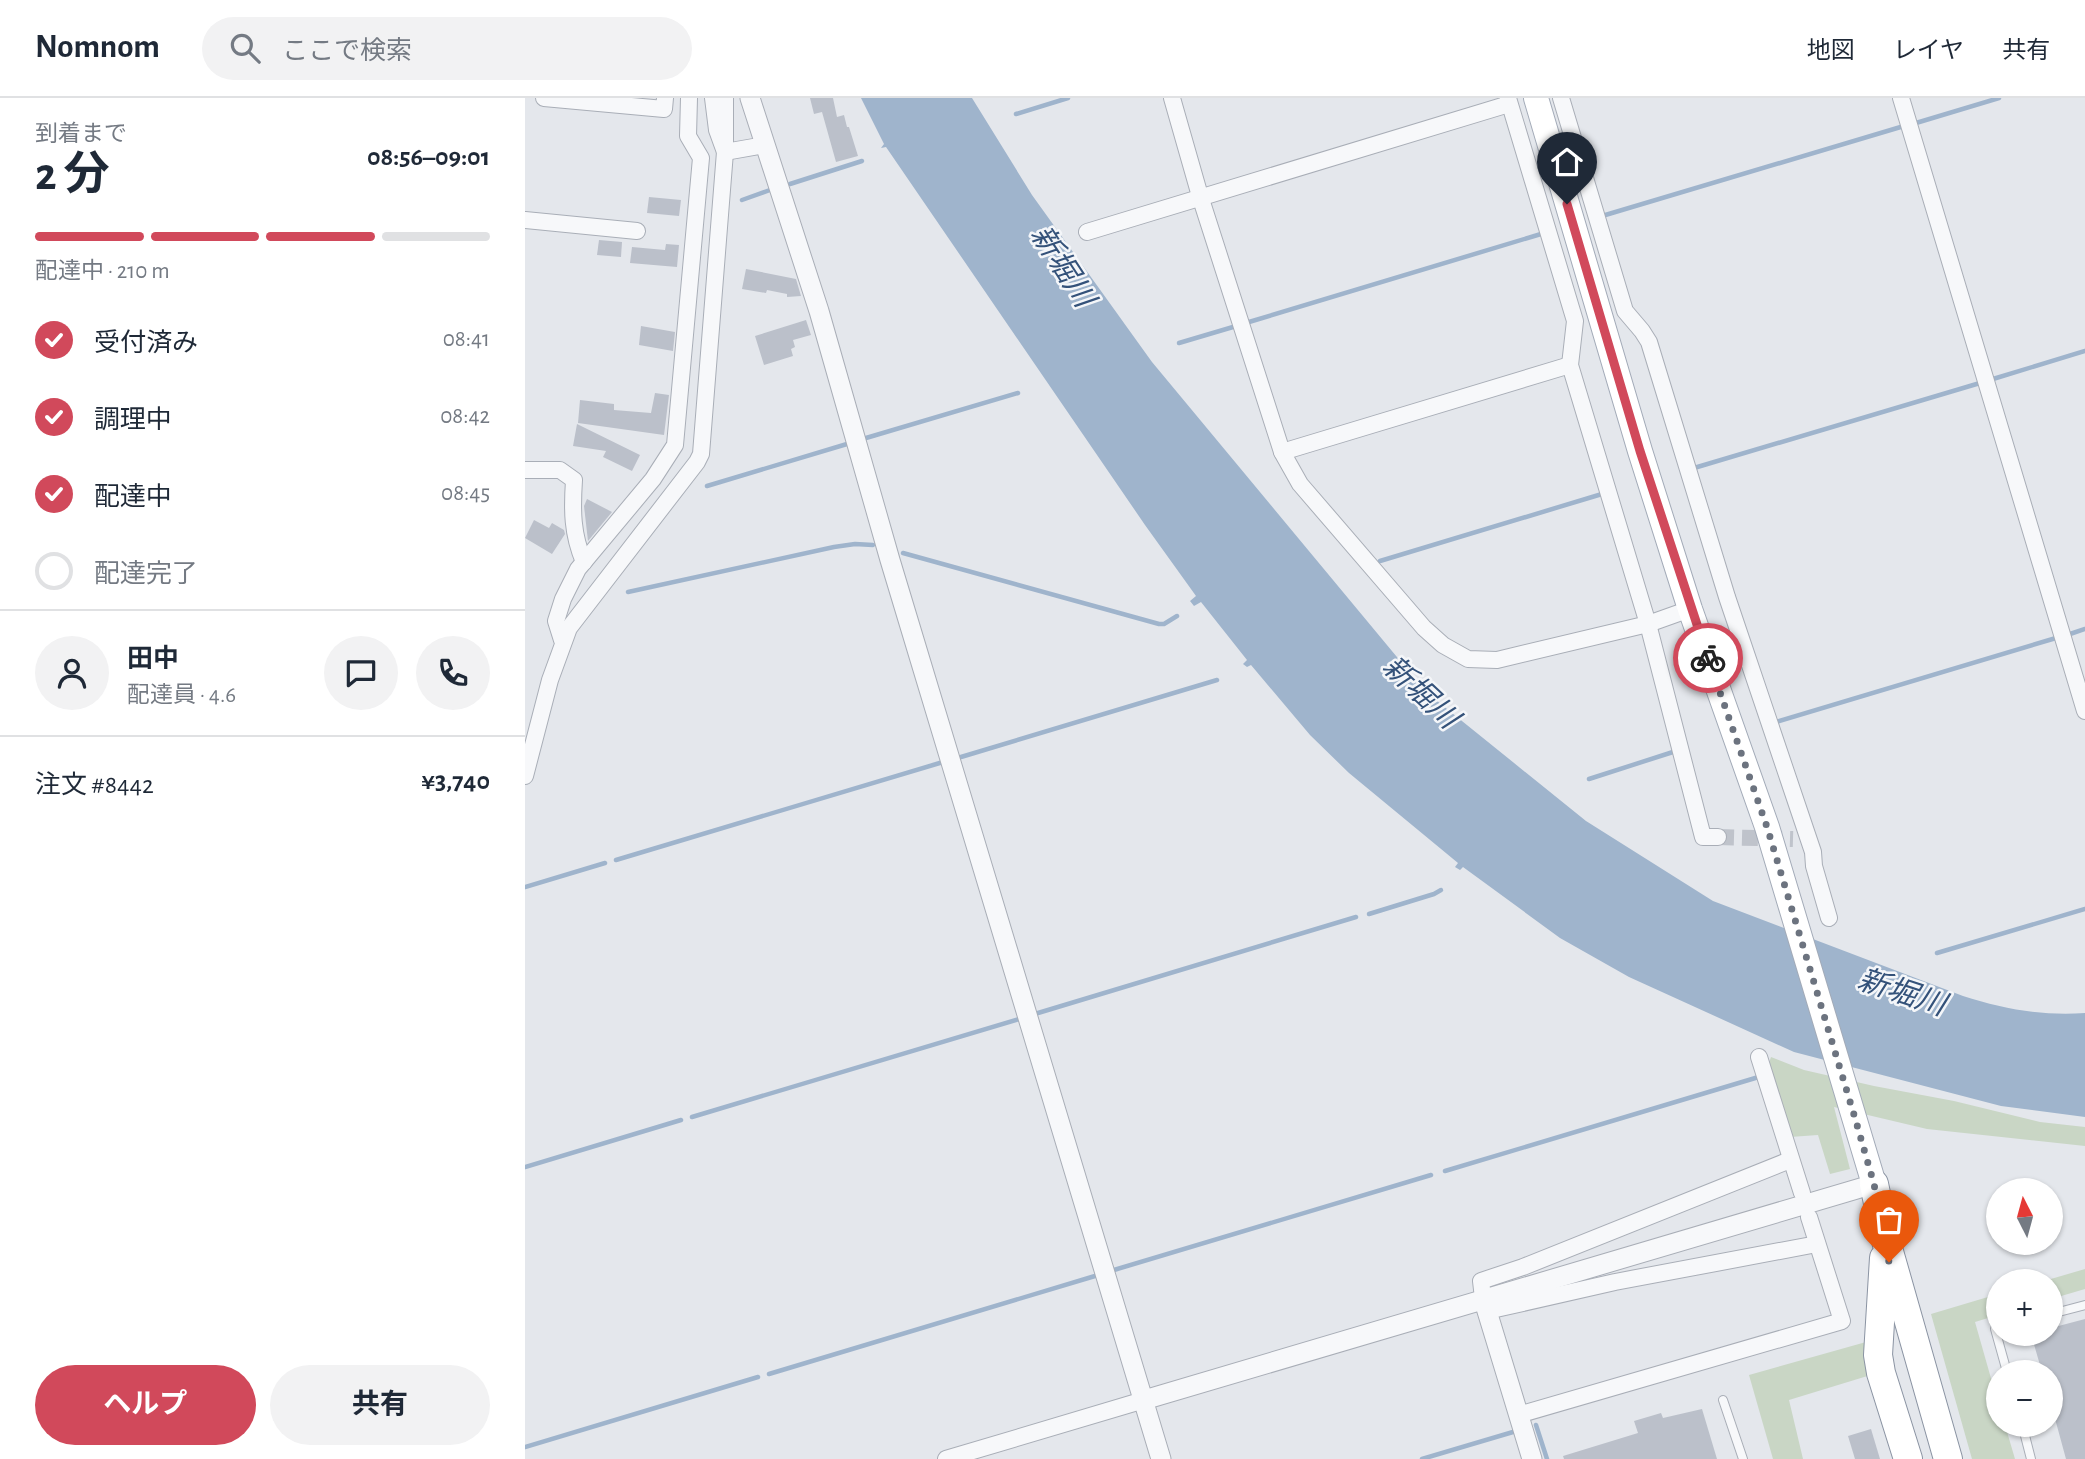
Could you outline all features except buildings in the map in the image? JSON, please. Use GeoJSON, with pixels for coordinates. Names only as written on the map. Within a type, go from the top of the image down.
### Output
{"type":"FeatureCollection","features":[{"type":"Feature","properties":{"kind":"highway"},"geometry":{"type":"LineString","coordinates":[[1874,1184],[1886,1241],[1948,1459]]}},
{"type":"Feature","properties":{"kind":"highway"},"geometry":{"type":"LineString","coordinates":[[1886,1241],[1878,1355],[1907,1459]]}},
{"type":"Feature","properties":{"kind":"highway"},"geometry":{"type":"LineString","coordinates":[[1886,1241],[1894,1370],[1921,1459]]}},
{"type":"Feature","properties":{"kind":"highway"},"geometry":{"type":"LineString","coordinates":[[1886,1241],[1896,1325],[1934,1459]]}},
{"type":"Feature","properties":{"kind":"highway"},"geometry":{"type":"LineString","coordinates":[[1886,1241],[1915,1294],[1963,1459]]}},
{"type":"Feature","properties":{"kind":"main road"},"geometry":{"type":"LineString","coordinates":[[1536,98],[1609,352],[1690,609],[1767,827],[1874,1184]]}},
{"type":"Feature","properties":{"kind":"street"},"geometry":{"type":"LineString","coordinates":[[544,98],[664,109],[665,98]]}},
{"type":"Feature","properties":{"kind":"street"},"geometry":{"type":"LineString","coordinates":[[562,640],[556,621],[563,599],[578,569],[653,479],[675,445],[701,158],[688,136],[689,98]]}},
{"type":"Feature","properties":{"kind":"street"},"geometry":{"type":"LineString","coordinates":[[713,98],[717,130],[725,152]]}},
{"type":"Feature","properties":{"kind":"street"},"geometry":{"type":"LineString","coordinates":[[525,776],[562,640],[701,454],[725,152],[725,98]]}},
{"type":"Feature","properties":{"kind":"street"},"geometry":{"type":"LineString","coordinates":[[750,98],[819,311],[894,573],[1161,1459]]}},
{"type":"Feature","properties":{"kind":"street"},"geometry":{"type":"LineString","coordinates":[[1172,98],[1200,196],[1283,452],[1300,484],[1424,628],[1443,645],[1468,659],[1497,660],[1647,624],[1690,609]]}},
{"type":"Feature","properties":{"kind":"street"},"geometry":{"type":"LineString","coordinates":[[1561,98],[1625,311],[1649,342],[1800,839],[1829,918]]}},
{"type":"Feature","properties":{"kind":"street"},"geometry":{"type":"LineString","coordinates":[[1901,98],[2085,711]]}},
{"type":"Feature","properties":{"kind":"street"},"geometry":{"type":"LineString","coordinates":[[1087,232],[1509,101],[1574,321],[1570,365],[1647,624],[1703,837],[1718,837]]}},
{"type":"Feature","properties":{"kind":"street"},"geometry":{"type":"LineString","coordinates":[[725,152],[765,145]]}},
{"type":"Feature","properties":{"kind":"street"},"geometry":{"type":"LineString","coordinates":[[525,220],[637,231]]}},
{"type":"Feature","properties":{"kind":"street"},"geometry":{"type":"LineString","coordinates":[[1283,452],[1570,365]]}},
{"type":"Feature","properties":{"kind":"street"},"geometry":{"type":"LineString","coordinates":[[525,470],[560,470],[574,480],[573,527],[584,562]]}},
{"type":"Feature","properties":{"kind":"street"},"geometry":{"type":"LineString","coordinates":[[1759,1056],[1802,1193]]}},
{"type":"Feature","properties":{"kind":"street"},"geometry":{"type":"LineString","coordinates":[[1532,1459],[1483,1298],[1481,1281],[1523,1267],[1790,1160]]}},
{"type":"Feature","properties":{"kind":"street"},"geometry":{"type":"LineString","coordinates":[[946,1459],[1874,1184]]}},
{"type":"Feature","properties":{"kind":"street"},"geometry":{"type":"LineString","coordinates":[[1518,1415],[1842,1321],[1809,1217]]}},
{"type":"Feature","properties":{"kind":"street"},"geometry":{"type":"LineString","coordinates":[[1483,1298],[1496,1309],[1615,1282],[1817,1244]]}},
{"type":"Feature","properties":{"kind":"lane"},"geometry":{"type":"LineString","coordinates":[[2063,1311],[2085,1305]]}},
{"type":"Feature","properties":{"kind":"lane"},"geometry":{"type":"LineString","coordinates":[[1723,1400],[1743,1459]]}},
{"type":"Feature","properties":{"kind":"lane"},"geometry":{"type":"LineString","coordinates":[[2025,1437],[2031,1459]]}},
{"type":"Feature","properties":{"kind":"green space"},"geometry":{"type":"Polygon","coordinates":[[[1771,1057],[1804,1070],[1874,1086],[1954,1101],[2040,1122],[2085,1127],[2085,1146],[1927,1129],[1834,1107],[1850,1169],[1830,1174],[1818,1135],[1790,1137],[1769,1063],[1771,1057]]]}},
{"type":"Feature","properties":{"kind":"green space"},"geometry":{"type":"Polygon","coordinates":[[[2085,1269],[2085,1289],[2063,1295],[2063,1275],[2085,1269]]]}},
{"type":"Feature","properties":{"kind":"green space"},"geometry":{"type":"Polygon","coordinates":[[[1986,1298],[1986,1319],[1975,1322],[1986,1361],[1986,1437],[2009,1437],[2015,1459],[1972,1459],[1931,1314],[1986,1298]]]}},
{"type":"Feature","properties":{"kind":"green space"},"geometry":{"type":"Polygon","coordinates":[[[1866,1342],[1874,1374],[1789,1400],[1803,1459],[1773,1459],[1749,1375],[1866,1342]]]}},
{"type":"Feature","properties":{"kind":"water","name":"新堀川"},"geometry":{"type":"Polygon","coordinates":[[[861,98],[972,98],[1032,195],[1152,362],[1426,692],[1586,821],[1713,901],[1978,1001],[2038,1012],[2085,1013],[2085,1117],[2001,1106],[1794,1052],[1629,977],[1560,938],[1463,867],[1460,870],[1455,867],[1458,863],[1349,773],[1310,735],[1251,665],[1247,667],[1243,664],[1247,660],[1201,602],[1194,606],[1190,601],[1196,596],[886,147],[881,148],[884,144],[861,98]]]}},
{"type":"Feature","properties":{"kind":"waterway"},"geometry":{"type":"LineString","coordinates":[[1016,114],[1068,98]]}},
{"type":"Feature","properties":{"kind":"waterway"},"geometry":{"type":"LineString","coordinates":[[1916,123],[1999,98]]}},
{"type":"Feature","properties":{"kind":"waterway"},"geometry":{"type":"LineString","coordinates":[[1602,216],[1904,126]]}},
{"type":"Feature","properties":{"kind":"waterway"},"geometry":{"type":"LineString","coordinates":[[790,184],[862,161]]}},
{"type":"Feature","properties":{"kind":"waterway"},"geometry":{"type":"LineString","coordinates":[[742,200],[770,190]]}},
{"type":"Feature","properties":{"kind":"waterway"},"geometry":{"type":"LineString","coordinates":[[1249,322],[1541,234]]}},
{"type":"Feature","properties":{"kind":"waterway"},"geometry":{"type":"LineString","coordinates":[[1179,343],[1233,327]]}},
{"type":"Feature","properties":{"kind":"waterway"},"geometry":{"type":"LineString","coordinates":[[1993,379],[2085,351]]}},
{"type":"Feature","properties":{"kind":"waterway"},"geometry":{"type":"LineString","coordinates":[[1694,468],[1980,383]]}},
{"type":"Feature","properties":{"kind":"waterway"},"geometry":{"type":"LineString","coordinates":[[866,438],[1018,393]]}},
{"type":"Feature","properties":{"kind":"waterway"},"geometry":{"type":"LineString","coordinates":[[707,486],[847,444]]}},
{"type":"Feature","properties":{"kind":"waterway"},"geometry":{"type":"LineString","coordinates":[[1380,561],[1602,494]]}},
{"type":"Feature","properties":{"kind":"waterway"},"geometry":{"type":"LineString","coordinates":[[628,592],[834,547],[873,545]]}},
{"type":"Feature","properties":{"kind":"waterway"},"geometry":{"type":"LineString","coordinates":[[903,553],[1159,624],[1177,616]]}},
{"type":"Feature","properties":{"kind":"waterway"},"geometry":{"type":"LineString","coordinates":[[2070,634],[2085,629]]}},
{"type":"Feature","properties":{"kind":"waterway"},"geometry":{"type":"LineString","coordinates":[[1776,722],[2056,638]]}},
{"type":"Feature","properties":{"kind":"waterway"},"geometry":{"type":"LineString","coordinates":[[961,757],[1217,680]]}},
{"type":"Feature","properties":{"kind":"waterway"},"geometry":{"type":"LineString","coordinates":[[1589,779],[1673,752]]}},
{"type":"Feature","properties":{"kind":"waterway"},"geometry":{"type":"LineString","coordinates":[[616,860],[943,762]]}},
{"type":"Feature","properties":{"kind":"waterway"},"geometry":{"type":"LineString","coordinates":[[525,887],[605,863]]}},
{"type":"Feature","properties":{"kind":"waterway"},"geometry":{"type":"LineString","coordinates":[[1369,914],[1441,890]]}},
{"type":"Feature","properties":{"kind":"waterway"},"geometry":{"type":"LineString","coordinates":[[1937,953],[2085,909]]}},
{"type":"Feature","properties":{"kind":"waterway"},"geometry":{"type":"LineString","coordinates":[[1038,1013],[1356,917]]}},
{"type":"Feature","properties":{"kind":"waterway"},"geometry":{"type":"LineString","coordinates":[[692,1117],[1019,1019]]}},
{"type":"Feature","properties":{"kind":"waterway"},"geometry":{"type":"LineString","coordinates":[[1445,1171],[1762,1076]]}},
{"type":"Feature","properties":{"kind":"waterway"},"geometry":{"type":"LineString","coordinates":[[525,1167],[681,1120]]}},
{"type":"Feature","properties":{"kind":"waterway"},"geometry":{"type":"LineString","coordinates":[[1114,1270],[1431,1175]]}},
{"type":"Feature","properties":{"kind":"waterway"},"geometry":{"type":"LineString","coordinates":[[769,1374],[1095,1276]]}},
{"type":"Feature","properties":{"kind":"waterway"},"geometry":{"type":"LineString","coordinates":[[525,1447],[758,1377]]}},
{"type":"Feature","properties":{"kind":"waterway"},"geometry":{"type":"LineString","coordinates":[[1536,1425],[1547,1459]]}},
{"type":"Feature","properties":{"kind":"waterway"},"geometry":{"type":"LineString","coordinates":[[1422,1459],[1513,1432]]}},
{"type":"Feature","properties":{"kind":"tunnel"},"geometry":{"type":"LineString","coordinates":[[1718,837],[1793,839]]}},
{"type":"Feature","properties":{"kind":"way so far"},"geometry":{"type":"LineString","coordinates":[[1708,658],[1767,827],[1855,1118],[1874,1184],[1889,1262]]}},
{"type":"Feature","properties":{"kind":"route"},"geometry":{"type":"LineString","coordinates":[[1567,204],[1640,451],[1708,658]]}}]}
